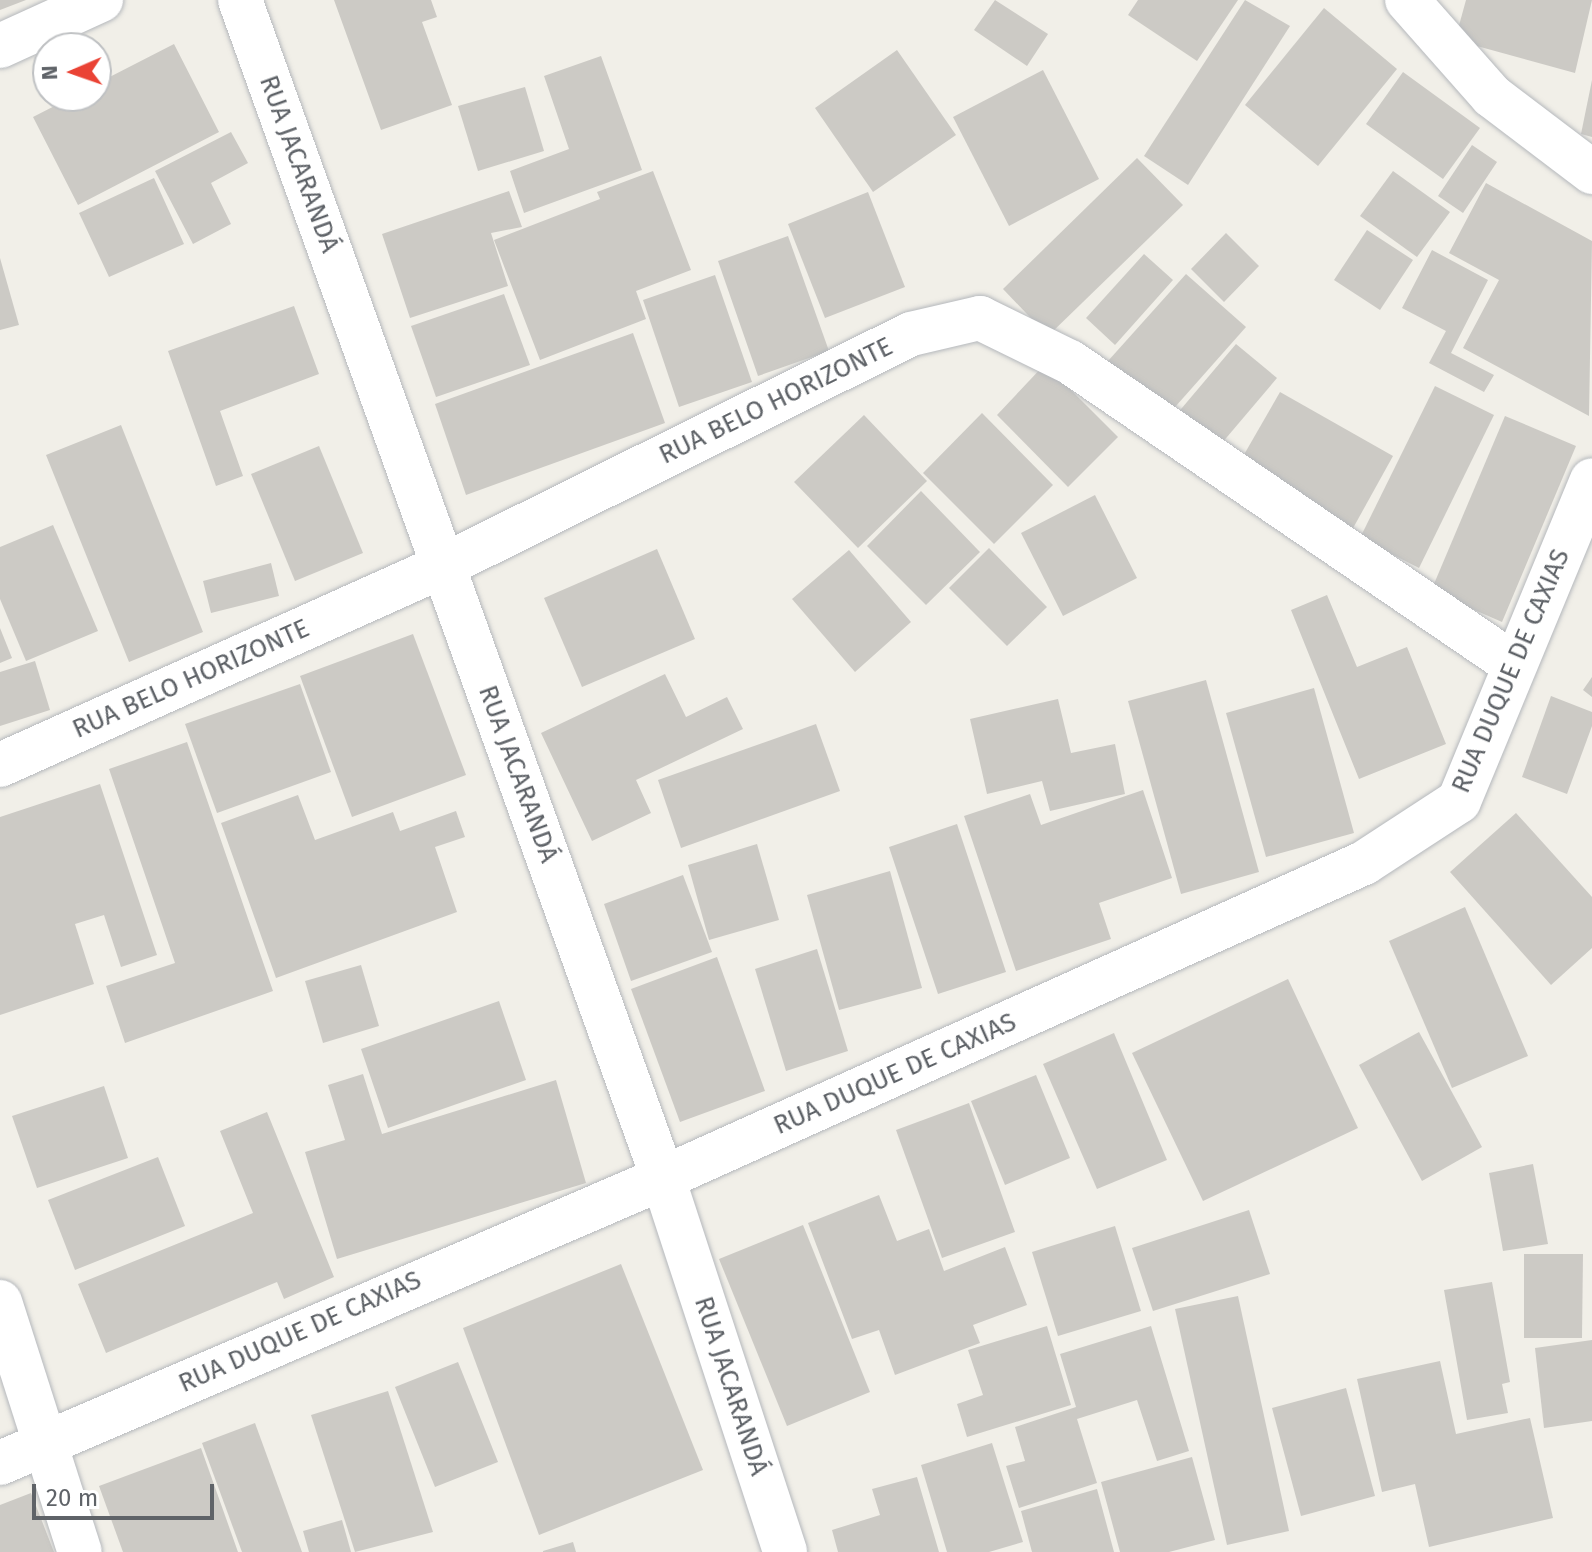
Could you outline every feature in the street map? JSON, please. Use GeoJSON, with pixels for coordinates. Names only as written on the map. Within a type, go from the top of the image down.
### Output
{"type":"FeatureCollection","features":[{"type":"Feature","properties":{"kind":"street"},"geometry":{"type":"LineString","coordinates":[[0,46],[101,0]]}},
{"type":"Feature","properties":{"kind":"street","name":"RUA JACARANDÁ"},"geometry":{"type":"LineString","coordinates":[[240,0],[663,1178],[785,1552]]}},
{"type":"Feature","properties":{"kind":"street"},"geometry":{"type":"LineString","coordinates":[[1407,0],[1492,96],[1592,172]]}},
{"type":"Feature","properties":{"kind":"street","name":"RUA BELO HORIZONTE"},"geometry":{"type":"LineString","coordinates":[[0,765],[443,566],[911,334],[980,318],[1070,362],[1513,664]]}},
{"type":"Feature","properties":{"kind":"street","name":"RUA DUQUE DE CAXIAS"},"geometry":{"type":"LineString","coordinates":[[0,1463],[473,1256],[663,1178],[1364,863],[1459,801],[1513,664],[1592,480]]}},
{"type":"Feature","properties":{"kind":"street"},"geometry":{"type":"LineString","coordinates":[[0,1302],[80,1552]]}},
{"type":"Feature","properties":{"kind":"building"},"geometry":{"type":"Polygon","coordinates":[[[0,0],[26,0],[0,10],[0,0]]]}},
{"type":"Feature","properties":{"kind":"building"},"geometry":{"type":"Polygon","coordinates":[[[334,0],[431,0],[437,17],[422,22],[452,105],[381,130],[334,0]]]}},
{"type":"Feature","properties":{"kind":"building"},"geometry":{"type":"Polygon","coordinates":[[[995,0],[1048,34],[1027,66],[974,30],[995,0]]]}},
{"type":"Feature","properties":{"kind":"building"},"geometry":{"type":"Polygon","coordinates":[[[1138,0],[1238,0],[1197,61],[1128,15],[1138,0]]]}},
{"type":"Feature","properties":{"kind":"building"},"geometry":{"type":"Polygon","coordinates":[[[1245,0],[1290,26],[1188,185],[1144,156],[1245,0]]]}},
{"type":"Feature","properties":{"kind":"building"},"geometry":{"type":"Polygon","coordinates":[[[1466,0],[1592,0],[1575,73],[1455,40],[1466,0]]]}},
{"type":"Feature","properties":{"kind":"building"},"geometry":{"type":"Polygon","coordinates":[[[1324,8],[1397,69],[1318,166],[1245,105],[1324,8]]]}},
{"type":"Feature","properties":{"kind":"building"},"geometry":{"type":"Polygon","coordinates":[[[174,44],[219,132],[78,205],[33,117],[43,112],[112,112],[112,76],[174,44]]]}},
{"type":"Feature","properties":{"kind":"building"},"geometry":{"type":"Polygon","coordinates":[[[897,50],[956,135],[873,192],[815,108],[897,50]]]}},
{"type":"Feature","properties":{"kind":"building"},"geometry":{"type":"Polygon","coordinates":[[[601,56],[642,170],[524,213],[510,171],[569,149],[544,76],[601,56]]]}},
{"type":"Feature","properties":{"kind":"building"},"geometry":{"type":"Polygon","coordinates":[[[1043,70],[1099,179],[1009,226],[953,117],[1043,70]]]}},
{"type":"Feature","properties":{"kind":"building"},"geometry":{"type":"Polygon","coordinates":[[[1403,72],[1480,128],[1443,179],[1366,124],[1403,72]]]}},
{"type":"Feature","properties":{"kind":"building"},"geometry":{"type":"Polygon","coordinates":[[[1592,80],[1592,137],[1581,134],[1592,80]]]}},
{"type":"Feature","properties":{"kind":"building"},"geometry":{"type":"Polygon","coordinates":[[[525,87],[544,151],[478,171],[458,106],[525,87]]]}},
{"type":"Feature","properties":{"kind":"building"},"geometry":{"type":"Polygon","coordinates":[[[231,132],[248,163],[211,183],[231,224],[193,244],[155,171],[231,132]]]}},
{"type":"Feature","properties":{"kind":"building"},"geometry":{"type":"Polygon","coordinates":[[[1472,145],[1497,162],[1463,213],[1438,196],[1472,145]]]}},
{"type":"Feature","properties":{"kind":"building"},"geometry":{"type":"Polygon","coordinates":[[[1137,158],[1183,205],[1048,336],[1003,289],[1137,158]]]}},
{"type":"Feature","properties":{"kind":"building"},"geometry":{"type":"Polygon","coordinates":[[[653,171],[691,270],[636,291],[646,319],[540,360],[494,240],[600,199],[597,192],[653,171]]]}},
{"type":"Feature","properties":{"kind":"building"},"geometry":{"type":"Polygon","coordinates":[[[1393,171],[1450,212],[1417,257],[1360,216],[1393,171]]]}},
{"type":"Feature","properties":{"kind":"building"},"geometry":{"type":"Polygon","coordinates":[[[154,178],[184,244],[109,277],[79,213],[154,178]]]}},
{"type":"Feature","properties":{"kind":"building"},"geometry":{"type":"Polygon","coordinates":[[[1486,183],[1592,241],[1589,416],[1463,348],[1499,280],[1449,253],[1486,183]]]}},
{"type":"Feature","properties":{"kind":"building"},"geometry":{"type":"Polygon","coordinates":[[[509,191],[522,227],[491,233],[508,286],[410,318],[382,234],[509,191]]]}},
{"type":"Feature","properties":{"kind":"building"},"geometry":{"type":"Polygon","coordinates":[[[868,192],[905,287],[825,318],[788,224],[868,192]]]}},
{"type":"Feature","properties":{"kind":"building"},"geometry":{"type":"Polygon","coordinates":[[[1367,230],[1413,260],[1380,310],[1334,280],[1367,230]]]}},
{"type":"Feature","properties":{"kind":"building"},"geometry":{"type":"Polygon","coordinates":[[[1226,233],[1259,266],[1224,302],[1191,269],[1226,233]]]}},
{"type":"Feature","properties":{"kind":"building"},"geometry":{"type":"Polygon","coordinates":[[[788,236],[829,351],[758,376],[718,261],[788,236]]]}},
{"type":"Feature","properties":{"kind":"building"},"geometry":{"type":"Polygon","coordinates":[[[1432,250],[1488,280],[1451,353],[1494,375],[1484,392],[1429,363],[1446,331],[1402,308],[1432,250]]]}},
{"type":"Feature","properties":{"kind":"building"},"geometry":{"type":"Polygon","coordinates":[[[1144,254],[1173,280],[1115,345],[1086,318],[1144,254]]]}},
{"type":"Feature","properties":{"kind":"building"},"geometry":{"type":"Polygon","coordinates":[[[0,258],[19,325],[0,330],[0,258]]]}},
{"type":"Feature","properties":{"kind":"building"},"geometry":{"type":"Polygon","coordinates":[[[1186,274],[1246,327],[1168,415],[1108,361],[1186,274]]]}},
{"type":"Feature","properties":{"kind":"building"},"geometry":{"type":"Polygon","coordinates":[[[715,275],[752,382],[679,407],[643,300],[715,275]]]}},
{"type":"Feature","properties":{"kind":"building"},"geometry":{"type":"Polygon","coordinates":[[[504,294],[530,365],[436,397],[411,326],[504,294]]]}},
{"type":"Feature","properties":{"kind":"building"},"geometry":{"type":"Polygon","coordinates":[[[294,306],[319,374],[220,411],[243,476],[216,486],[168,351],[294,306]]]}},
{"type":"Feature","properties":{"kind":"building"},"geometry":{"type":"Polygon","coordinates":[[[633,333],[665,423],[466,495],[435,404],[633,333]]]}},
{"type":"Feature","properties":{"kind":"building"},"geometry":{"type":"Polygon","coordinates":[[[1236,344],[1277,378],[1216,450],[1176,415],[1236,344]]]}},
{"type":"Feature","properties":{"kind":"building"},"geometry":{"type":"Polygon","coordinates":[[[1045,364],[1118,437],[1068,487],[997,415],[1045,364]]]}},
{"type":"Feature","properties":{"kind":"building"},"geometry":{"type":"Polygon","coordinates":[[[1435,386],[1494,415],[1419,568],[1360,538],[1435,386]]]}},
{"type":"Feature","properties":{"kind":"building"},"geometry":{"type":"Polygon","coordinates":[[[1280,392],[1393,456],[1352,530],[1238,465],[1280,392]]]}},
{"type":"Feature","properties":{"kind":"building"},"geometry":{"type":"Polygon","coordinates":[[[982,413],[1053,485],[994,544],[923,473],[982,413]]]}},
{"type":"Feature","properties":{"kind":"building"},"geometry":{"type":"Polygon","coordinates":[[[864,415],[927,481],[858,548],[794,482],[864,415]]]}},
{"type":"Feature","properties":{"kind":"building"},"geometry":{"type":"Polygon","coordinates":[[[1505,416],[1576,446],[1502,622],[1431,591],[1505,416]]]}},
{"type":"Feature","properties":{"kind":"building"},"geometry":{"type":"Polygon","coordinates":[[[121,425],[203,632],[129,662],[46,455],[121,425]]]}},
{"type":"Feature","properties":{"kind":"building"},"geometry":{"type":"Polygon","coordinates":[[[319,446],[363,553],[295,581],[251,474],[319,446]]]}},
{"type":"Feature","properties":{"kind":"building"},"geometry":{"type":"Polygon","coordinates":[[[921,491],[980,552],[926,605],[867,546],[921,491]]]}},
{"type":"Feature","properties":{"kind":"building"},"geometry":{"type":"Polygon","coordinates":[[[1095,495],[1137,578],[1063,616],[1021,533],[1095,495]]]}},
{"type":"Feature","properties":{"kind":"building"},"geometry":{"type":"Polygon","coordinates":[[[53,525],[98,631],[26,661],[0,599],[0,547],[53,525]]]}},
{"type":"Feature","properties":{"kind":"building"},"geometry":{"type":"Polygon","coordinates":[[[989,548],[1047,607],[1007,646],[949,588],[989,548]]]}},
{"type":"Feature","properties":{"kind":"building"},"geometry":{"type":"Polygon","coordinates":[[[657,549],[695,639],[582,687],[544,598],[657,549]]]}},
{"type":"Feature","properties":{"kind":"building"},"geometry":{"type":"Polygon","coordinates":[[[849,550],[911,622],[855,672],[792,599],[849,550]]]}},
{"type":"Feature","properties":{"kind":"building"},"geometry":{"type":"Polygon","coordinates":[[[271,563],[279,596],[211,613],[203,581],[271,563]]]}},
{"type":"Feature","properties":{"kind":"building"},"geometry":{"type":"Polygon","coordinates":[[[1327,595],[1357,667],[1407,647],[1446,744],[1359,779],[1291,610],[1327,595]]]}},
{"type":"Feature","properties":{"kind":"building"},"geometry":{"type":"Polygon","coordinates":[[[0,628],[12,658],[0,663],[0,628]]]}},
{"type":"Feature","properties":{"kind":"building"},"geometry":{"type":"Polygon","coordinates":[[[413,634],[466,775],[352,817],[300,676],[413,634]]]}},
{"type":"Feature","properties":{"kind":"building"},"geometry":{"type":"Polygon","coordinates":[[[35,661],[50,710],[0,726],[0,672],[35,661]]]}},
{"type":"Feature","properties":{"kind":"building"},"geometry":{"type":"Polygon","coordinates":[[[665,674],[686,717],[727,697],[743,729],[636,780],[651,813],[592,841],[541,733],[665,674]]]}},
{"type":"Feature","properties":{"kind":"building"},"geometry":{"type":"Polygon","coordinates":[[[1592,677],[1592,697],[1583,690],[1592,677]]]}},
{"type":"Feature","properties":{"kind":"building"},"geometry":{"type":"Polygon","coordinates":[[[1206,680],[1259,872],[1181,894],[1128,701],[1206,680]]]}},
{"type":"Feature","properties":{"kind":"building"},"geometry":{"type":"Polygon","coordinates":[[[300,684],[331,772],[217,813],[185,724],[300,684]]]}},
{"type":"Feature","properties":{"kind":"building"},"geometry":{"type":"Polygon","coordinates":[[[1314,688],[1354,833],[1266,857],[1226,713],[1314,688]]]}},
{"type":"Feature","properties":{"kind":"building"},"geometry":{"type":"Polygon","coordinates":[[[1551,696],[1592,712],[1592,726],[1567,794],[1522,777],[1551,696]]]}},
{"type":"Feature","properties":{"kind":"building"},"geometry":{"type":"Polygon","coordinates":[[[1058,699],[1071,753],[1115,744],[1125,794],[1050,811],[1042,781],[987,794],[970,719],[1058,699]]]}},
{"type":"Feature","properties":{"kind":"building"},"geometry":{"type":"Polygon","coordinates":[[[816,724],[840,791],[681,848],[658,780],[816,724]]]}},
{"type":"Feature","properties":{"kind":"building"},"geometry":{"type":"Polygon","coordinates":[[[187,742],[273,991],[125,1043],[106,986],[175,963],[109,769],[187,742]]]}},
{"type":"Feature","properties":{"kind":"building"},"geometry":{"type":"Polygon","coordinates":[[[100,784],[157,955],[121,967],[104,915],[75,924],[94,984],[0,1015],[0,817],[100,784]]]}},
{"type":"Feature","properties":{"kind":"building"},"geometry":{"type":"Polygon","coordinates":[[[1143,790],[1172,878],[1099,903],[1111,939],[1016,971],[964,816],[1030,794],[1041,825],[1143,790]]]}},
{"type":"Feature","properties":{"kind":"building"},"geometry":{"type":"Polygon","coordinates":[[[298,795],[315,840],[393,812],[400,831],[456,811],[465,837],[435,847],[457,912],[276,978],[221,823],[298,795]]]}},
{"type":"Feature","properties":{"kind":"building"},"geometry":{"type":"Polygon","coordinates":[[[1516,813],[1592,897],[1592,948],[1551,985],[1450,872],[1516,813]]]}},
{"type":"Feature","properties":{"kind":"building"},"geometry":{"type":"Polygon","coordinates":[[[957,824],[1006,972],[938,994],[889,847],[957,824]]]}},
{"type":"Feature","properties":{"kind":"building"},"geometry":{"type":"Polygon","coordinates":[[[757,844],[779,920],[709,940],[688,865],[757,844]]]}},
{"type":"Feature","properties":{"kind":"building"},"geometry":{"type":"Polygon","coordinates":[[[890,871],[922,988],[839,1010],[807,895],[890,871]]]}},
{"type":"Feature","properties":{"kind":"building"},"geometry":{"type":"Polygon","coordinates":[[[683,875],[712,952],[631,981],[604,904],[683,875]]]}},
{"type":"Feature","properties":{"kind":"building"},"geometry":{"type":"Polygon","coordinates":[[[1465,907],[1528,1056],[1452,1088],[1389,941],[1465,907]]]}},
{"type":"Feature","properties":{"kind":"building"},"geometry":{"type":"Polygon","coordinates":[[[817,949],[848,1051],[786,1071],[755,969],[817,949]]]}},
{"type":"Feature","properties":{"kind":"building"},"geometry":{"type":"Polygon","coordinates":[[[717,957],[765,1091],[680,1122],[631,989],[717,957]]]}},
{"type":"Feature","properties":{"kind":"building"},"geometry":{"type":"Polygon","coordinates":[[[361,965],[379,1026],[323,1043],[305,981],[361,965]]]}},
{"type":"Feature","properties":{"kind":"building"},"geometry":{"type":"Polygon","coordinates":[[[1288,979],[1358,1128],[1203,1201],[1132,1053],[1288,979]]]}},
{"type":"Feature","properties":{"kind":"building"},"geometry":{"type":"Polygon","coordinates":[[[499,1001],[526,1080],[388,1128],[361,1049],[499,1001]]]}},
{"type":"Feature","properties":{"kind":"building"},"geometry":{"type":"Polygon","coordinates":[[[1419,1032],[1482,1147],[1422,1181],[1359,1065],[1419,1032]]]}},
{"type":"Feature","properties":{"kind":"building"},"geometry":{"type":"Polygon","coordinates":[[[1114,1033],[1167,1160],[1097,1189],[1043,1064],[1114,1033]]]}},
{"type":"Feature","properties":{"kind":"building"},"geometry":{"type":"Polygon","coordinates":[[[363,1074],[382,1134],[556,1080],[586,1183],[337,1259],[305,1152],[345,1140],[328,1085],[363,1074]]]}},
{"type":"Feature","properties":{"kind":"building"},"geometry":{"type":"Polygon","coordinates":[[[1036,1075],[1070,1158],[1005,1185],[971,1101],[1036,1075]]]}},
{"type":"Feature","properties":{"kind":"building"},"geometry":{"type":"Polygon","coordinates":[[[104,1086],[128,1158],[37,1188],[12,1116],[104,1086]]]}},
{"type":"Feature","properties":{"kind":"building"},"geometry":{"type":"Polygon","coordinates":[[[969,1103],[1015,1232],[942,1258],[896,1130],[969,1103]]]}},
{"type":"Feature","properties":{"kind":"building"},"geometry":{"type":"Polygon","coordinates":[[[267,1112],[334,1277],[284,1299],[277,1282],[106,1353],[78,1284],[253,1213],[220,1131],[267,1112]]]}},
{"type":"Feature","properties":{"kind":"building"},"geometry":{"type":"Polygon","coordinates":[[[158,1157],[185,1226],[75,1270],[48,1200],[158,1157]]]}},
{"type":"Feature","properties":{"kind":"building"},"geometry":{"type":"Polygon","coordinates":[[[1533,1164],[1548,1244],[1503,1251],[1489,1173],[1533,1164]]]}},
{"type":"Feature","properties":{"kind":"building"},"geometry":{"type":"Polygon","coordinates":[[[879,1195],[897,1241],[929,1229],[944,1271],[1005,1247],[1027,1305],[973,1325],[980,1343],[895,1375],[879,1330],[852,1339],[808,1223],[879,1195]]]}},
{"type":"Feature","properties":{"kind":"building"},"geometry":{"type":"Polygon","coordinates":[[[1249,1210],[1270,1274],[1153,1311],[1132,1248],[1249,1210]]]}},
{"type":"Feature","properties":{"kind":"building"},"geometry":{"type":"Polygon","coordinates":[[[803,1225],[870,1392],[787,1426],[719,1259],[803,1225]]]}},
{"type":"Feature","properties":{"kind":"building"},"geometry":{"type":"Polygon","coordinates":[[[1115,1226],[1141,1311],[1058,1336],[1032,1252],[1115,1226]]]}},
{"type":"Feature","properties":{"kind":"building"},"geometry":{"type":"Polygon","coordinates":[[[1524,1254],[1583,1254],[1582,1338],[1524,1338],[1524,1254]]]}},
{"type":"Feature","properties":{"kind":"building"},"geometry":{"type":"Polygon","coordinates":[[[621,1264],[703,1470],[539,1535],[463,1328],[621,1264]]]}},
{"type":"Feature","properties":{"kind":"building"},"geometry":{"type":"Polygon","coordinates":[[[1492,1282],[1510,1382],[1502,1384],[1508,1413],[1467,1420],[1444,1290],[1492,1282]]]}},
{"type":"Feature","properties":{"kind":"building"},"geometry":{"type":"Polygon","coordinates":[[[1238,1296],[1289,1531],[1227,1545],[1175,1309],[1238,1296]]]}},
{"type":"Feature","properties":{"kind":"building"},"geometry":{"type":"Polygon","coordinates":[[[1047,1326],[1071,1405],[967,1437],[957,1404],[983,1395],[968,1350],[1047,1326]]]}},
{"type":"Feature","properties":{"kind":"building"},"geometry":{"type":"Polygon","coordinates":[[[1151,1326],[1189,1451],[1157,1461],[1137,1400],[1077,1419],[1097,1483],[1019,1508],[1006,1466],[1025,1461],[1015,1427],[1076,1407],[1060,1354],[1151,1326]]]}},
{"type":"Feature","properties":{"kind":"building"},"geometry":{"type":"Polygon","coordinates":[[[1592,1340],[1592,1421],[1544,1428],[1535,1348],[1592,1340]]]}},
{"type":"Feature","properties":{"kind":"building"},"geometry":{"type":"Polygon","coordinates":[[[1440,1361],[1456,1434],[1530,1418],[1553,1518],[1429,1547],[1415,1484],[1382,1492],[1357,1379],[1440,1361]]]}},
{"type":"Feature","properties":{"kind":"building"},"geometry":{"type":"Polygon","coordinates":[[[458,1362],[498,1462],[435,1487],[395,1387],[458,1362]]]}},
{"type":"Feature","properties":{"kind":"building"},"geometry":{"type":"Polygon","coordinates":[[[1346,1388],[1375,1496],[1301,1516],[1272,1408],[1346,1388]]]}},
{"type":"Feature","properties":{"kind":"building"},"geometry":{"type":"Polygon","coordinates":[[[388,1391],[433,1532],[355,1552],[311,1415],[388,1391]]]}},
{"type":"Feature","properties":{"kind":"building"},"geometry":{"type":"Polygon","coordinates":[[[255,1423],[302,1552],[242,1552],[202,1443],[255,1423]]]}},
{"type":"Feature","properties":{"kind":"building"},"geometry":{"type":"Polygon","coordinates":[[[992,1443],[1023,1542],[989,1552],[947,1552],[921,1465],[992,1443]]]}},
{"type":"Feature","properties":{"kind":"building"},"geometry":{"type":"Polygon","coordinates":[[[201,1448],[238,1552],[123,1552],[99,1486],[201,1448]]]}},
{"type":"Feature","properties":{"kind":"building"},"geometry":{"type":"Polygon","coordinates":[[[1192,1457],[1215,1540],[1169,1552],[1120,1552],[1101,1482],[1192,1457]]]}},
{"type":"Feature","properties":{"kind":"building"},"geometry":{"type":"Polygon","coordinates":[[[917,1477],[939,1552],[838,1552],[832,1530],[880,1515],[872,1489],[917,1477]]]}},
{"type":"Feature","properties":{"kind":"building"},"geometry":{"type":"Polygon","coordinates":[[[1097,1489],[1114,1552],[1032,1552],[1021,1511],[1097,1489]]]}},
{"type":"Feature","properties":{"kind":"building"},"geometry":{"type":"Polygon","coordinates":[[[31,1493],[54,1552],[0,1552],[0,1505],[31,1493]]]}},
{"type":"Feature","properties":{"kind":"building"},"geometry":{"type":"Polygon","coordinates":[[[342,1520],[351,1552],[309,1552],[303,1531],[342,1520]]]}},
{"type":"Feature","properties":{"kind":"building"},"geometry":{"type":"Polygon","coordinates":[[[573,1542],[576,1552],[543,1552],[543,1551],[573,1542]]]}}]}
